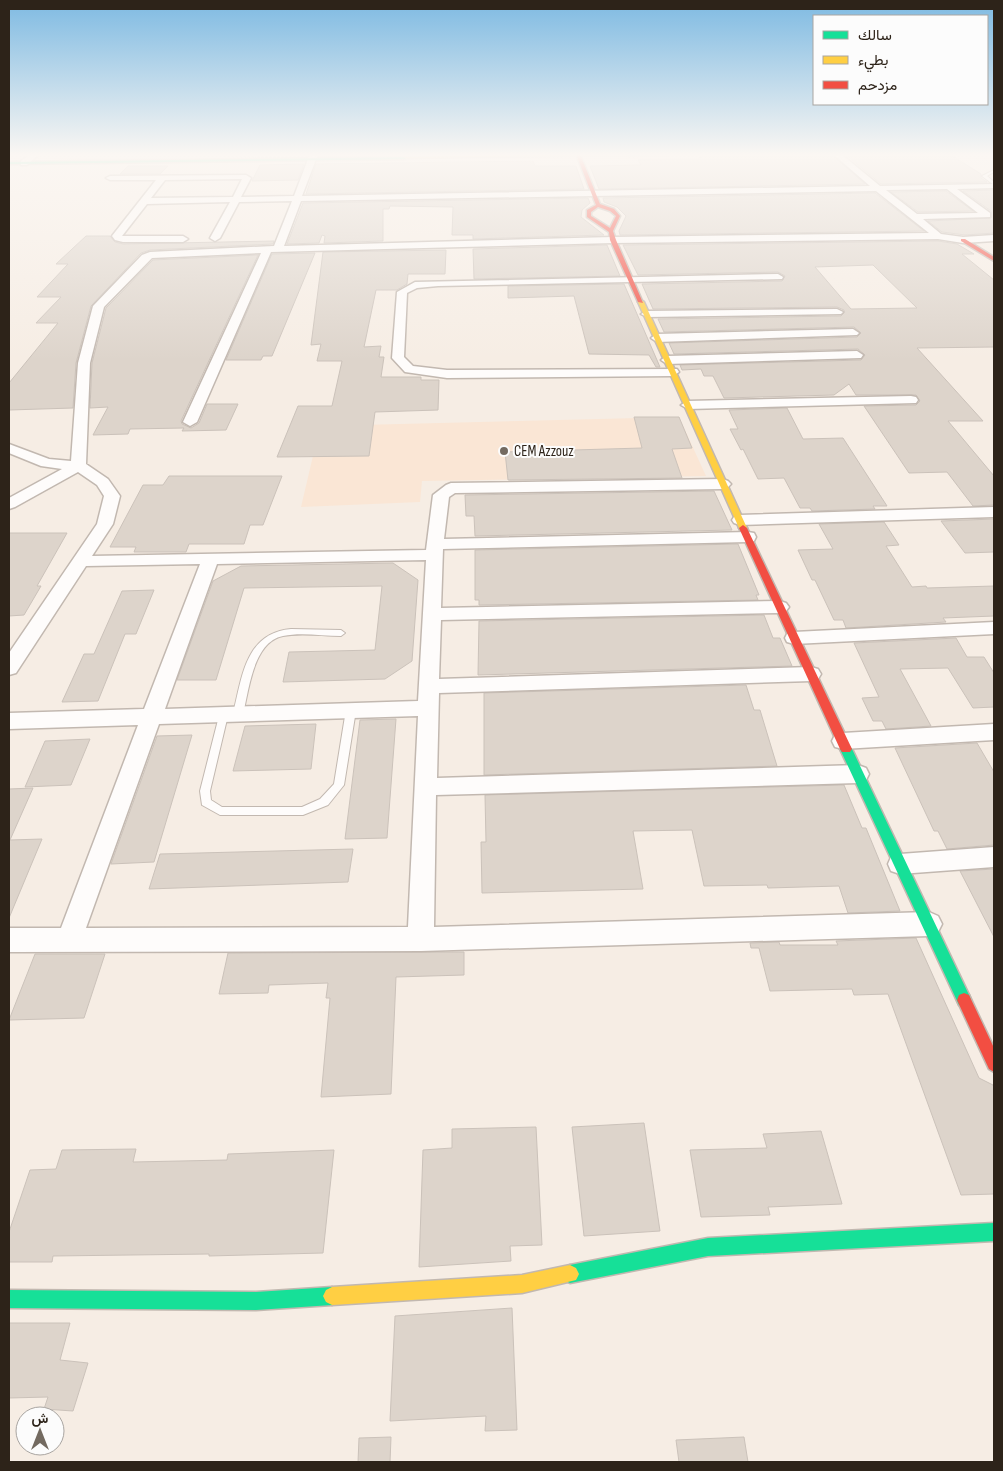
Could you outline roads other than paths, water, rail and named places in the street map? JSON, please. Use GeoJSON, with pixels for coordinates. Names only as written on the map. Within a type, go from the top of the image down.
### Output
{"type":"FeatureCollection","features":[{"type":"Feature","properties":{"kind":"street"},"geometry":{"type":"LineString","coordinates":[[127,223],[116,236],[118,238],[211,238],[221,223]]}},
{"type":"Feature","properties":{"kind":"street"},"geometry":{"type":"LineString","coordinates":[[190,422],[286,223]]}},
{"type":"Feature","properties":{"kind":"street"},"geometry":{"type":"LineString","coordinates":[[596,223],[612,235],[794,638],[900,864],[992,1052]]}},
{"type":"Feature","properties":{"kind":"street"},"geometry":{"type":"LineString","coordinates":[[612,235],[616,223]]}},
{"type":"Feature","properties":{"kind":"street"},"geometry":{"type":"LineString","coordinates":[[923,223],[938,236]]}},
{"type":"Feature","properties":{"kind":"street"},"geometry":{"type":"LineString","coordinates":[[78,466],[84,363],[99,306],[150,255],[275,243],[612,235],[938,236],[963,240],[994,238]]}},
{"type":"Feature","properties":{"kind":"street"},"geometry":{"type":"LineString","coordinates":[[963,240],[994,259]]}},
{"type":"Feature","properties":{"kind":"street"},"geometry":{"type":"LineString","coordinates":[[673,372],[447,374],[409,368],[398,358],[402,292],[415,285],[778,277]]}},
{"type":"Feature","properties":{"kind":"street"},"geometry":{"type":"LineString","coordinates":[[647,314],[837,312]]}},
{"type":"Feature","properties":{"kind":"street"},"geometry":{"type":"LineString","coordinates":[[657,338],[853,333]]}},
{"type":"Feature","properties":{"kind":"street"},"geometry":{"type":"LineString","coordinates":[[667,360],[857,355]]}},
{"type":"Feature","properties":{"kind":"street"},"geometry":{"type":"LineString","coordinates":[[688,406],[911,400]]}},
{"type":"Feature","properties":{"kind":"street"},"geometry":{"type":"LineString","coordinates":[[9,448],[46,463],[78,466],[103,482],[112,496],[105,524],[9,668]]}},
{"type":"Feature","properties":{"kind":"street"},"geometry":{"type":"LineString","coordinates":[[9,504],[78,466]]}},
{"type":"Feature","properties":{"kind":"street"},"geometry":{"type":"LineString","coordinates":[[421,938],[424,787],[435,550],[441,495],[451,488],[724,484]]}},
{"type":"Feature","properties":{"kind":"street"},"geometry":{"type":"LineString","coordinates":[[740,520],[994,512]]}},
{"type":"Feature","properties":{"kind":"street"},"geometry":{"type":"LineString","coordinates":[[82,561],[210,559],[748,537]]}},
{"type":"Feature","properties":{"kind":"street"},"geometry":{"type":"LineString","coordinates":[[69,940],[210,559]]}},
{"type":"Feature","properties":{"kind":"street"},"geometry":{"type":"LineString","coordinates":[[433,614],[780,607]]}},
{"type":"Feature","properties":{"kind":"street"},"geometry":{"type":"LineString","coordinates":[[794,638],[994,628]]}},
{"type":"Feature","properties":{"kind":"street"},"geometry":{"type":"LineString","coordinates":[[430,686],[811,674]]}},
{"type":"Feature","properties":{"kind":"street"},"geometry":{"type":"LineString","coordinates":[[9,721],[429,708]]}},
{"type":"Feature","properties":{"kind":"street"},"geometry":{"type":"LineString","coordinates":[[843,741],[994,732]]}},
{"type":"Feature","properties":{"kind":"street"},"geometry":{"type":"LineString","coordinates":[[424,787],[858,774]]}},
{"type":"Feature","properties":{"kind":"street"},"geometry":{"type":"LineString","coordinates":[[900,864],[994,857]]}},
{"type":"Feature","properties":{"kind":"street"},"geometry":{"type":"LineString","coordinates":[[9,940],[421,938],[929,924]]}},
{"type":"Feature","properties":{"kind":"street"},"geometry":{"type":"LineString","coordinates":[[9,1300],[256,1301],[522,1284],[708,1247],[994,1232]]}},
{"type":"Feature","properties":{"kind":"lane"},"geometry":{"type":"LineString","coordinates":[[341,632],[279,634],[263,642],[253,660],[231,714],[205,791],[206,802],[220,811],[303,811],[324,802],[339,785],[351,710]]}},
{"type":"Feature","properties":{"kind":"place","name":"CEM Azzouz"},"geometry":{"type":"Point","coordinates":[504,451]}}]}
